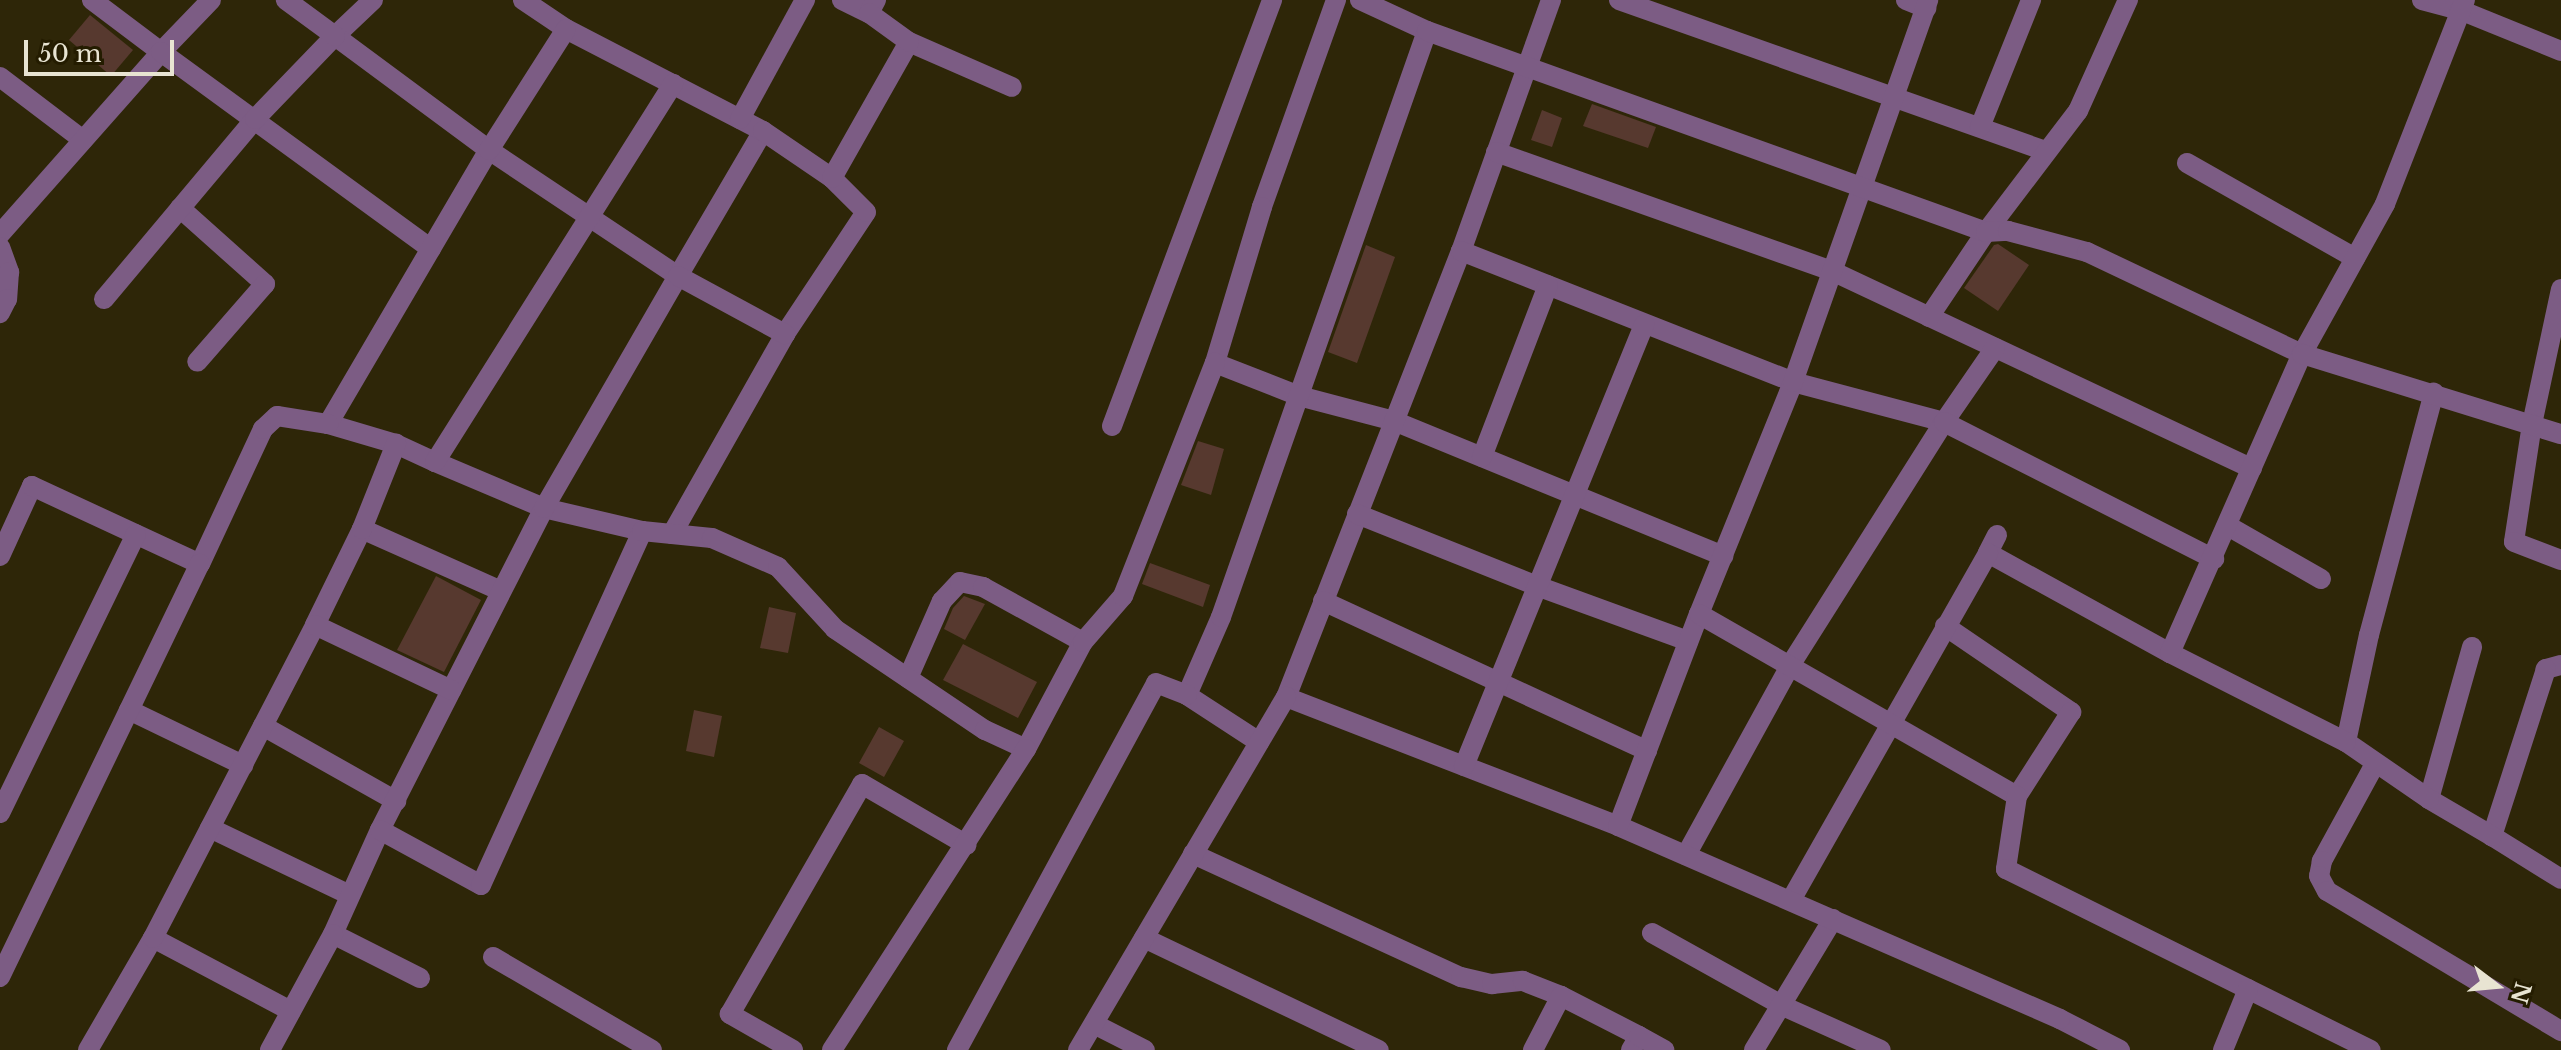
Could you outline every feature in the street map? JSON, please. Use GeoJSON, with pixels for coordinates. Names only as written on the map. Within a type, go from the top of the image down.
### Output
{"type":"FeatureCollection","features":[{"type":"Feature","properties":{"kind":"street"},"geometry":{"type":"LineString","coordinates":[[92,0],[431,249]]}},
{"type":"Feature","properties":{"kind":"street"},"geometry":{"type":"LineString","coordinates":[[0,234],[211,0]]}},
{"type":"Feature","properties":{"kind":"street"},"geometry":{"type":"LineString","coordinates":[[286,0],[489,150],[588,217],[678,276],[785,334]]}},
{"type":"Feature","properties":{"kind":"street"},"geometry":{"type":"LineString","coordinates":[[104,299],[255,119],[373,0]]}},
{"type":"Feature","properties":{"kind":"street"},"geometry":{"type":"LineString","coordinates":[[523,0],[566,29],[763,131],[832,178],[866,212],[785,334],[672,534]]}},
{"type":"Feature","properties":{"kind":"street"},"geometry":{"type":"LineString","coordinates":[[740,119],[805,0]]}},
{"type":"Feature","properties":{"kind":"street"},"geometry":{"type":"LineString","coordinates":[[842,0],[872,7],[909,42],[1012,87]]}},
{"type":"Feature","properties":{"kind":"street"},"geometry":{"type":"LineString","coordinates":[[1112,426],[1272,0]]}},
{"type":"Feature","properties":{"kind":"street"},"geometry":{"type":"LineString","coordinates":[[832,1050],[967,845],[1026,749],[1083,642],[1123,596],[1215,363],[1262,207],[1336,0]]}},
{"type":"Feature","properties":{"kind":"street"},"geometry":{"type":"LineString","coordinates":[[1360,0],[1427,31],[1986,232],[2008,231],[2087,252],[2302,354],[2561,434]]}},
{"type":"Feature","properties":{"kind":"street"},"geometry":{"type":"LineString","coordinates":[[1078,1050],[1286,697],[1461,251],[1551,0]]}},
{"type":"Feature","properties":{"kind":"street"},"geometry":{"type":"LineString","coordinates":[[1619,0],[2046,151]]}},
{"type":"Feature","properties":{"kind":"street"},"geometry":{"type":"LineString","coordinates":[[1618,826],[1688,641],[1793,382],[1927,4],[1906,0]]}},
{"type":"Feature","properties":{"kind":"street"},"geometry":{"type":"LineString","coordinates":[[1980,127],[2031,0]]}},
{"type":"Feature","properties":{"kind":"street"},"geometry":{"type":"LineString","coordinates":[[1929,317],[1986,232],[2078,111],[2128,0]]}},
{"type":"Feature","properties":{"kind":"street"},"geometry":{"type":"LineString","coordinates":[[2422,0],[2463,5],[2561,51]]}},
{"type":"Feature","properties":{"kind":"street"},"geometry":{"type":"LineString","coordinates":[[2170,653],[2302,354],[2385,204],[2463,5]]}},
{"type":"Feature","properties":{"kind":"street"},"geometry":{"type":"LineString","coordinates":[[328,424],[489,150],[566,29]]}},
{"type":"Feature","properties":{"kind":"street"},"geometry":{"type":"LineString","coordinates":[[1187,695],[1221,617],[1427,31]]}},
{"type":"Feature","properties":{"kind":"street"},"geometry":{"type":"LineString","coordinates":[[832,178],[909,42]]}},
{"type":"Feature","properties":{"kind":"street"},"geometry":{"type":"LineString","coordinates":[[0,77],[83,140]]}},
{"type":"Feature","properties":{"kind":"street"},"geometry":{"type":"LineString","coordinates":[[435,462],[673,84]]}},
{"type":"Feature","properties":{"kind":"street"},"geometry":{"type":"LineString","coordinates":[[270,1050],[333,934],[380,830],[544,508],[763,131]]}},
{"type":"Feature","properties":{"kind":"street"},"geometry":{"type":"LineString","coordinates":[[1496,152],[1832,271],[2252,469]]}},
{"type":"Feature","properties":{"kind":"street"},"geometry":{"type":"LineString","coordinates":[[2187,163],[2355,258]]}},
{"type":"Feature","properties":{"kind":"street"},"geometry":{"type":"LineString","coordinates":[[180,208],[265,284],[197,362]]}},
{"type":"Feature","properties":{"kind":"street"},"geometry":{"type":"LineString","coordinates":[[0,247],[9,272],[7,299],[0,313]]}},
{"type":"Feature","properties":{"kind":"street"},"geometry":{"type":"LineString","coordinates":[[1461,251],[1793,382],[1944,422],[2214,559]]}},
{"type":"Feature","properties":{"kind":"street"},"geometry":{"type":"LineString","coordinates":[[1482,457],[1548,285]]}},
{"type":"Feature","properties":{"kind":"street"},"geometry":{"type":"LineString","coordinates":[[2561,289],[2559,313],[2532,424],[2514,542],[2561,560]]}},
{"type":"Feature","properties":{"kind":"street"},"geometry":{"type":"LineString","coordinates":[[1464,766],[1644,324]]}},
{"type":"Feature","properties":{"kind":"street"},"geometry":{"type":"LineString","coordinates":[[1686,855],[1790,666],[1944,422],[1995,348]]}},
{"type":"Feature","properties":{"kind":"street"},"geometry":{"type":"LineString","coordinates":[[1215,363],[1299,396],[1394,421],[1723,556]]}},
{"type":"Feature","properties":{"kind":"street"},"geometry":{"type":"LineString","coordinates":[[2346,742],[2369,635],[2434,393]]}},
{"type":"Feature","properties":{"kind":"street"},"geometry":{"type":"LineString","coordinates":[[0,977],[263,429],[277,416],[328,424],[396,444],[544,508],[642,531],[712,538],[778,567],[835,629],[985,730],[1026,749]]}},
{"type":"Feature","properties":{"kind":"street"},"geometry":{"type":"LineString","coordinates":[[96,1047],[315,625],[362,529],[396,444]]}},
{"type":"Feature","properties":{"kind":"street"},"geometry":{"type":"LineString","coordinates":[[0,556],[32,486],[200,564]]}},
{"type":"Feature","properties":{"kind":"street"},"geometry":{"type":"LineString","coordinates":[[1357,514],[1537,586],[1688,641]]}},
{"type":"Feature","properties":{"kind":"street"},"geometry":{"type":"LineString","coordinates":[[2228,526],[2321,579]]}},
{"type":"Feature","properties":{"kind":"street"},"geometry":{"type":"LineString","coordinates":[[362,529],[501,591]]}},
{"type":"Feature","properties":{"kind":"street"},"geometry":{"type":"LineString","coordinates":[[380,830],[481,885],[642,531]]}},
{"type":"Feature","properties":{"kind":"street"},"geometry":{"type":"LineString","coordinates":[[0,813],[136,534]]}},
{"type":"Feature","properties":{"kind":"street"},"geometry":{"type":"LineString","coordinates":[[1791,900],[1993,544],[2170,653],[2346,742],[2429,799],[2561,879]]}},
{"type":"Feature","properties":{"kind":"street"},"geometry":{"type":"LineString","coordinates":[[908,678],[942,601],[960,582],[983,587],[1083,642]]}},
{"type":"Feature","properties":{"kind":"street"},"geometry":{"type":"LineString","coordinates":[[1323,601],[1647,751]]}},
{"type":"Feature","properties":{"kind":"street"},"geometry":{"type":"LineString","coordinates":[[1699,614],[2017,796]]}},
{"type":"Feature","properties":{"kind":"street"},"geometry":{"type":"LineString","coordinates":[[315,625],[451,690]]}},
{"type":"Feature","properties":{"kind":"street"},"geometry":{"type":"LineString","coordinates":[[1945,626],[2071,712],[2017,796],[2006,869],[2371,1050]]}},
{"type":"Feature","properties":{"kind":"street"},"geometry":{"type":"LineString","coordinates":[[2429,799],[2472,647]]}},
{"type":"Feature","properties":{"kind":"street"},"geometry":{"type":"LineString","coordinates":[[2492,836],[2546,669],[2561,665]]}},
{"type":"Feature","properties":{"kind":"street"},"geometry":{"type":"LineString","coordinates":[[957,1050],[1156,683],[1187,695],[1259,742]]}},
{"type":"Feature","properties":{"kind":"street"},"geometry":{"type":"LineString","coordinates":[[1286,697],[1618,826],[2060,1019],[2120,1050]]}},
{"type":"Feature","properties":{"kind":"street"},"geometry":{"type":"LineString","coordinates":[[129,710],[243,765]]}},
{"type":"Feature","properties":{"kind":"street"},"geometry":{"type":"LineString","coordinates":[[263,726],[396,801]]}},
{"type":"Feature","properties":{"kind":"street"},"geometry":{"type":"LineString","coordinates":[[2375,764],[2322,861],[2319,876],[2327,891],[2561,1031]]}},
{"type":"Feature","properties":{"kind":"street"},"geometry":{"type":"LineString","coordinates":[[793,1050],[730,1014],[862,784],[967,845]]}},
{"type":"Feature","properties":{"kind":"street"},"geometry":{"type":"LineString","coordinates":[[210,828],[350,895]]}},
{"type":"Feature","properties":{"kind":"street"},"geometry":{"type":"LineString","coordinates":[[1193,854],[1461,977],[1492,984],[1523,981],[1561,996],[1635,1043],[1664,1050]]}},
{"type":"Feature","properties":{"kind":"street"},"geometry":{"type":"LineString","coordinates":[[1754,1050],[1833,919]]}},
{"type":"Feature","properties":{"kind":"street"},"geometry":{"type":"LineString","coordinates":[[1652,933],[1783,1006],[1881,1050]]}},
{"type":"Feature","properties":{"kind":"street"},"geometry":{"type":"LineString","coordinates":[[333,934],[420,978]]}},
{"type":"Feature","properties":{"kind":"street"},"geometry":{"type":"LineString","coordinates":[[153,938],[291,1011]]}},
{"type":"Feature","properties":{"kind":"street"},"geometry":{"type":"LineString","coordinates":[[1144,938],[1379,1050]]}},
{"type":"Feature","properties":{"kind":"street"},"geometry":{"type":"LineString","coordinates":[[493,957],[652,1050]]}},
{"type":"Feature","properties":{"kind":"street"},"geometry":{"type":"LineString","coordinates":[[2223,1050],[2248,989]]}},
{"type":"Feature","properties":{"kind":"street"},"geometry":{"type":"LineString","coordinates":[[1533,1050],[1561,996]]}},
{"type":"Feature","properties":{"kind":"street"},"geometry":{"type":"LineString","coordinates":[[1094,1024],[1145,1050]]}},
{"type":"Feature","properties":{"kind":"building"},"geometry":{"type":"Polygon","coordinates":[[[90,15],[133,50],[111,76],[69,40],[90,15]]]}},
{"type":"Feature","properties":{"kind":"building"},"geometry":{"type":"Polygon","coordinates":[[[1592,104],[1656,127],[1648,148],[1583,126],[1592,104]]]}},
{"type":"Feature","properties":{"kind":"building"},"geometry":{"type":"Polygon","coordinates":[[[1542,110],[1562,118],[1552,147],[1531,140],[1542,110]]]}},
{"type":"Feature","properties":{"kind":"building"},"geometry":{"type":"Polygon","coordinates":[[[1998,244],[2029,265],[1998,311],[1964,288],[1994,245],[1998,244]]]}},
{"type":"Feature","properties":{"kind":"building"},"geometry":{"type":"Polygon","coordinates":[[[1366,245],[1395,257],[1357,363],[1328,352],[1366,245]]]}},
{"type":"Feature","properties":{"kind":"building"},"geometry":{"type":"Polygon","coordinates":[[[1198,441],[1224,449],[1211,495],[1181,485],[1198,441]]]}},
{"type":"Feature","properties":{"kind":"building"},"geometry":{"type":"Polygon","coordinates":[[[1150,563],[1210,585],[1203,607],[1142,584],[1150,563]]]}},
{"type":"Feature","properties":{"kind":"building"},"geometry":{"type":"Polygon","coordinates":[[[436,576],[481,600],[444,672],[397,650],[436,576]]]}},
{"type":"Feature","properties":{"kind":"building"},"geometry":{"type":"Polygon","coordinates":[[[964,596],[985,604],[965,640],[944,629],[953,608],[964,596]]]}},
{"type":"Feature","properties":{"kind":"building"},"geometry":{"type":"Polygon","coordinates":[[[769,607],[796,613],[788,653],[760,648],[769,607]]]}},
{"type":"Feature","properties":{"kind":"building"},"geometry":{"type":"Polygon","coordinates":[[[963,644],[1037,682],[1018,718],[943,680],[963,644]]]}},
{"type":"Feature","properties":{"kind":"building"},"geometry":{"type":"Polygon","coordinates":[[[694,710],[722,716],[714,757],[686,751],[694,710]]]}},
{"type":"Feature","properties":{"kind":"building"},"geometry":{"type":"Polygon","coordinates":[[[879,727],[904,741],[884,777],[859,763],[879,727]]]}}]}
